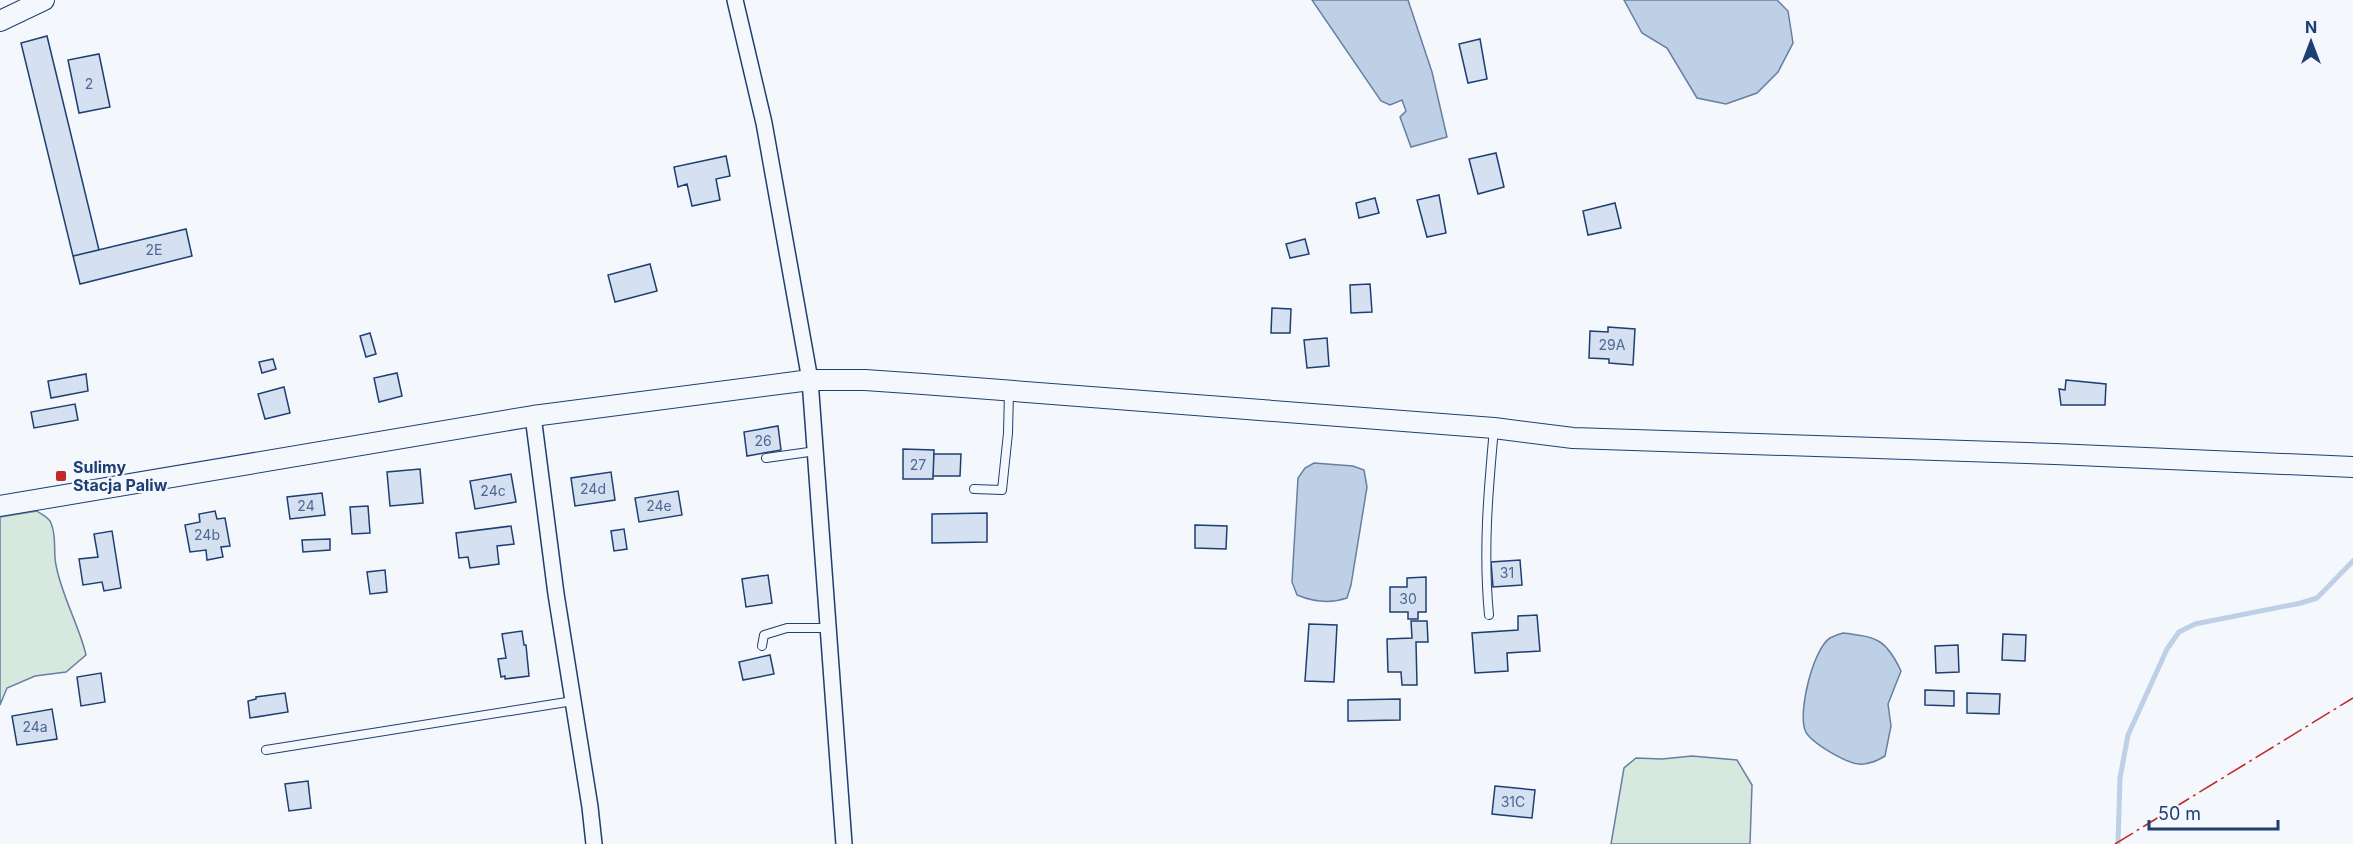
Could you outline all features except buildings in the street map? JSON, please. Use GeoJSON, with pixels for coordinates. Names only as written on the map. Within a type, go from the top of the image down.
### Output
{"type":"FeatureCollection","features":[{"type":"Feature","properties":{"kind":"street"},"geometry":{"type":"LineString","coordinates":[[0,21],[44,0]]}},
{"type":"Feature","properties":{"kind":"street"},"geometry":{"type":"LineString","coordinates":[[735,0],[764,123],[810,380],[844,844]]}},
{"type":"Feature","properties":{"kind":"street"},"geometry":{"type":"LineString","coordinates":[[0,506],[533,416],[810,380],[865,380],[1009,390],[1494,428],[1573,438],[2055,453],[2353,467]]}},
{"type":"Feature","properties":{"kind":"street"},"geometry":{"type":"LineString","coordinates":[[533,416],[594,844]]}},
{"type":"Feature","properties":{"kind":"lane"},"geometry":{"type":"LineString","coordinates":[[974,489],[1002,490],[1008,433],[1009,390]]}},
{"type":"Feature","properties":{"kind":"lane"},"geometry":{"type":"LineString","coordinates":[[1489,615],[1485,534],[1494,428]]}},
{"type":"Feature","properties":{"kind":"lane"},"geometry":{"type":"LineString","coordinates":[[766,458],[816,451]]}},
{"type":"Feature","properties":{"kind":"lane"},"geometry":{"type":"LineString","coordinates":[[762,646],[764,635],[788,628],[829,628]]}},
{"type":"Feature","properties":{"kind":"lane"},"geometry":{"type":"LineString","coordinates":[[266,750],[573,701]]}},
{"type":"Feature","properties":{"kind":"shaded area"},"geometry":{"type":"Polygon","coordinates":[[[37,511],[49,519],[53,528],[55,560],[59,577],[86,655],[66,672],[35,676],[7,688],[0,705],[0,517],[37,511]]]}},
{"type":"Feature","properties":{"kind":"shaded area"},"geometry":{"type":"Polygon","coordinates":[[[1692,756],[1737,760],[1752,785],[1750,844],[1611,844],[1624,768],[1636,758],[1662,759],[1692,756]]]}},
{"type":"Feature","properties":{"kind":"water"},"geometry":{"type":"Polygon","coordinates":[[[1312,0],[1408,0],[1432,72],[1447,137],[1411,147],[1400,117],[1406,111],[1402,100],[1390,105],[1381,101],[1312,0]]]}},
{"type":"Feature","properties":{"kind":"water"},"geometry":{"type":"Polygon","coordinates":[[[1624,0],[1777,0],[1788,11],[1793,43],[1778,72],[1757,93],[1726,104],[1697,98],[1667,48],[1642,33],[1624,0]]]}},
{"type":"Feature","properties":{"kind":"water"},"geometry":{"type":"Polygon","coordinates":[[[1314,463],[1353,466],[1364,470],[1367,487],[1347,598],[1328,602],[1297,595],[1292,582],[1298,478],[1305,468],[1314,463]]]}},
{"type":"Feature","properties":{"kind":"water"},"geometry":{"type":"Polygon","coordinates":[[[1843,633],[1872,638],[1879,642],[1890,652],[1901,671],[1888,704],[1891,726],[1885,756],[1866,764],[1853,763],[1820,746],[1808,735],[1803,721],[1808,681],[1818,654],[1830,638],[1843,633]]]}},
{"type":"Feature","properties":{"kind":"waterway"},"geometry":{"type":"LineString","coordinates":[[2118,844],[2120,778],[2128,735],[2167,649],[2179,632],[2195,624],[2317,598],[2353,561]]}},
{"type":"Feature","properties":{"kind":"power"},"geometry":{"type":"LineString","coordinates":[[2115,844],[2353,698]]}},
{"type":"Feature","properties":{"kind":"place","name":"Sulimy Stacja Paliw"},"geometry":{"type":"Point","coordinates":[61,476]}}]}
